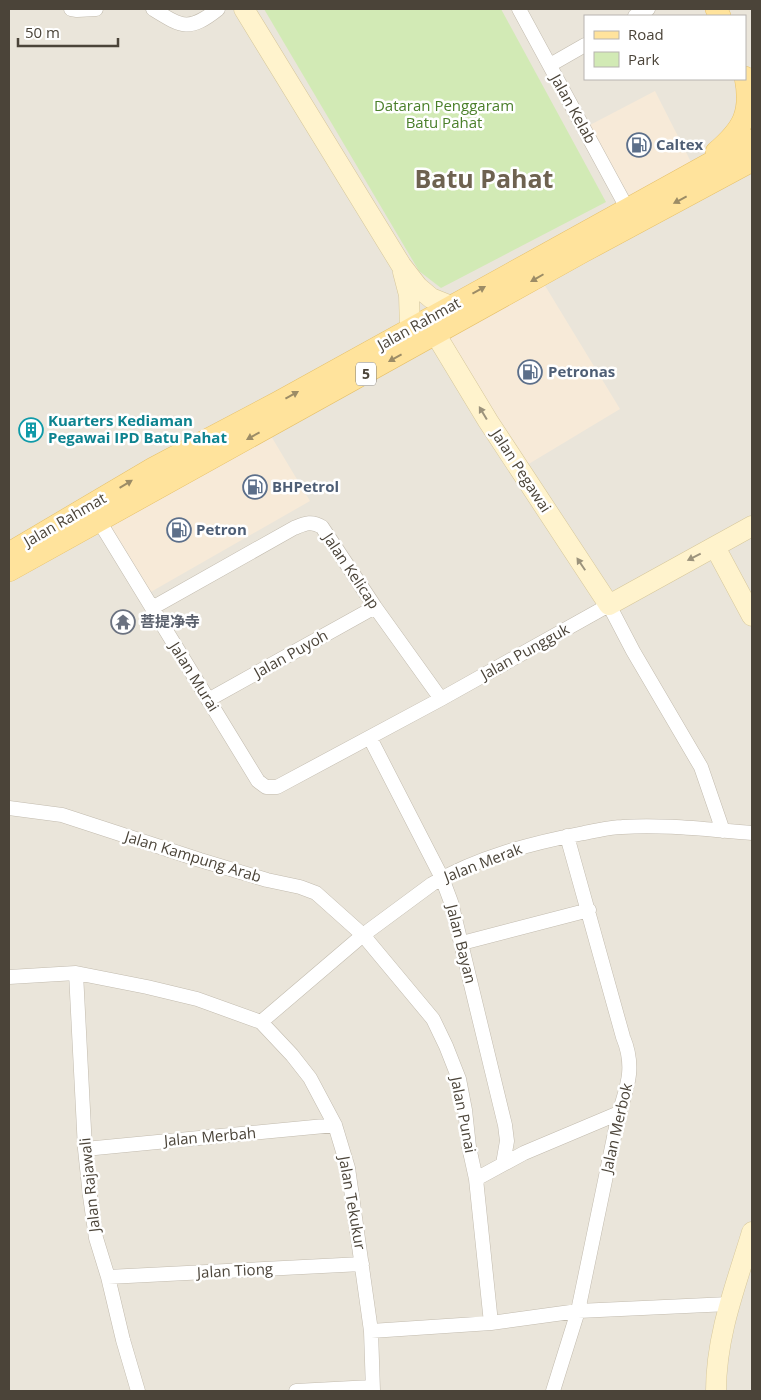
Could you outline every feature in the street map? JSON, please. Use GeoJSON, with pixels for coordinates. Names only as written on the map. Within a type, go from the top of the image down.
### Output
{"type":"FeatureCollection","features":[{"type":"Feature","properties":{"kind":"main road"},"geometry":{"type":"LineString","coordinates":[[746,64],[752,76]]}},
{"type":"Feature","properties":{"kind":"main road"},"geometry":{"type":"LineString","coordinates":[[687,176],[733,138],[743,119],[748,102],[745,80]]}},
{"type":"Feature","properties":{"kind":"main road","name":"Jalan Rahmat"},"geometry":{"type":"LineString","coordinates":[[9,553],[153,468],[278,402],[752,140]]}},
{"type":"Feature","properties":{"kind":"main road","name":"Jalan Rahmat"},"geometry":{"type":"LineString","coordinates":[[9,571],[583,252],[752,161]]}},
{"type":"Feature","properties":{"kind":"street"},"geometry":{"type":"LineString","coordinates":[[70,9],[96,9]]}},
{"type":"Feature","properties":{"kind":"street"},"geometry":{"type":"LineString","coordinates":[[153,9],[170,20],[186,26],[205,20],[218,9]]}},
{"type":"Feature","properties":{"kind":"street"},"geometry":{"type":"LineString","coordinates":[[244,9],[401,265],[418,287],[431,298],[451,306]]}},
{"type":"Feature","properties":{"kind":"street","name":"Jalan Kelab"},"geometry":{"type":"LineString","coordinates":[[519,9],[627,208]]}},
{"type":"Feature","properties":{"kind":"street"},"geometry":{"type":"LineString","coordinates":[[637,15],[648,9]]}},
{"type":"Feature","properties":{"kind":"street"},"geometry":{"type":"LineString","coordinates":[[550,65],[584,46]]}},
{"type":"Feature","properties":{"kind":"street"},"geometry":{"type":"LineString","coordinates":[[401,265],[409,295],[410,329]]}},
{"type":"Feature","properties":{"kind":"street","name":"Jalan Pegawai"},"geometry":{"type":"LineString","coordinates":[[436,335],[498,436],[609,604],[633,651],[701,767],[723,831]]}},
{"type":"Feature","properties":{"kind":"street","name":"Jalan Murai"},"geometry":{"type":"LineString","coordinates":[[99,521],[258,781]]}},
{"type":"Feature","properties":{"kind":"street","name":"Jalan Kelicap"},"geometry":{"type":"LineString","coordinates":[[152,608],[307,522],[316,523],[322,527],[375,607],[441,699]]}},
{"type":"Feature","properties":{"kind":"street"},"geometry":{"type":"LineString","coordinates":[[609,604],[752,526]]}},
{"type":"Feature","properties":{"kind":"street"},"geometry":{"type":"LineString","coordinates":[[715,547],[752,616]]}},
{"type":"Feature","properties":{"kind":"street","name":"Jalan Pungguk"},"geometry":{"type":"LineString","coordinates":[[258,781],[266,787],[277,787],[441,699],[609,604]]}},
{"type":"Feature","properties":{"kind":"street","name":"Jalan Puyoh"},"geometry":{"type":"LineString","coordinates":[[208,700],[375,607]]}},
{"type":"Feature","properties":{"kind":"street","name":"Jalan Bayan"},"geometry":{"type":"LineString","coordinates":[[370,738],[442,878],[462,944],[505,1125],[507,1141],[503,1164]]}},
{"type":"Feature","properties":{"kind":"street","name":"Jalan Kampung Arab"},"geometry":{"type":"LineString","coordinates":[[9,808],[62,815],[200,860],[267,880],[300,887],[316,893],[364,935]]}},
{"type":"Feature","properties":{"kind":"street","name":"Jalan Merak"},"geometry":{"type":"LineString","coordinates":[[261,1022],[364,935],[442,878],[503,852],[568,836],[622,827],[665,827],[752,833]]}},
{"type":"Feature","properties":{"kind":"street","name":"Jalan Merbok"},"geometry":{"type":"LineString","coordinates":[[552,1391],[578,1311],[619,1113],[629,1082],[630,1063],[628,1048],[623,1037],[568,836]]}},
{"type":"Feature","properties":{"kind":"street"},"geometry":{"type":"LineString","coordinates":[[462,944],[588,910]]}},
{"type":"Feature","properties":{"kind":"street","name":"Jalan Punai"},"geometry":{"type":"LineString","coordinates":[[364,935],[433,1019],[459,1079],[469,1147],[476,1179],[491,1323]]}},
{"type":"Feature","properties":{"kind":"street","name":"Jalan Tekukur"},"geometry":{"type":"LineString","coordinates":[[9,977],[76,973],[197,999],[261,1022],[292,1055],[310,1078],[335,1125],[348,1168],[371,1331],[373,1389]]}},
{"type":"Feature","properties":{"kind":"street","name":"Jalan Rajawali"},"geometry":{"type":"LineString","coordinates":[[76,973],[85,1148],[96,1238],[108,1277],[122,1340],[138,1391]]}},
{"type":"Feature","properties":{"kind":"street"},"geometry":{"type":"LineString","coordinates":[[476,1179],[524,1153],[619,1113]]}},
{"type":"Feature","properties":{"kind":"street","name":"Jalan Merbah"},"geometry":{"type":"LineString","coordinates":[[85,1148],[335,1125]]}},
{"type":"Feature","properties":{"kind":"street"},"geometry":{"type":"LineString","coordinates":[[716,1391],[716,1366],[729,1304],[752,1232]]}},
{"type":"Feature","properties":{"kind":"street","name":"Jalan Tiong"},"geometry":{"type":"LineString","coordinates":[[108,1277],[362,1264]]}},
{"type":"Feature","properties":{"kind":"street"},"geometry":{"type":"LineString","coordinates":[[371,1331],[491,1323],[578,1311],[729,1304]]}},
{"type":"Feature","properties":{"kind":"street"},"geometry":{"type":"LineString","coordinates":[[296,1391],[373,1389]]}},
{"type":"Feature","properties":{"kind":"shaded area"},"geometry":{"type":"Polygon","coordinates":[[[9,9],[752,9],[752,1391],[9,1391],[9,9]]]}},
{"type":"Feature","properties":{"kind":"shaded area"},"geometry":{"type":"Polygon","coordinates":[[[655,91],[692,164],[628,199],[588,126],[655,91]]]}},
{"type":"Feature","properties":{"kind":"shaded area"},"geometry":{"type":"Polygon","coordinates":[[[544,284],[620,409],[527,465],[447,338],[544,284]]]}},
{"type":"Feature","properties":{"kind":"shaded area"},"geometry":{"type":"Polygon","coordinates":[[[271,436],[310,501],[149,593],[107,525],[271,436]]]}},
{"type":"Feature","properties":{"kind":"green space","name":"Dataran Penggaram Batu Pahat"},"geometry":{"type":"Polygon","coordinates":[[[264,9],[501,9],[606,202],[441,288],[419,271],[264,9]]]}},
{"type":"Feature","properties":{"kind":"place","name":"Caltex"},"geometry":{"type":"Point","coordinates":[639,145]}},
{"type":"Feature","properties":{"kind":"place","name":"Petronas"},"geometry":{"type":"Point","coordinates":[530,372]}},
{"type":"Feature","properties":{"kind":"place","name":"Kuarters Kediaman Pegawai IPD Batu Pahat"},"geometry":{"type":"Point","coordinates":[31,430]}},
{"type":"Feature","properties":{"kind":"place","name":"BHPetrol"},"geometry":{"type":"Point","coordinates":[255,487]}},
{"type":"Feature","properties":{"kind":"place","name":"Petron"},"geometry":{"type":"Point","coordinates":[179,530]}},
{"type":"Feature","properties":{"kind":"place","name":"菩提净寺"},"geometry":{"type":"Point","coordinates":[123,622]}},
{"type":"Feature","properties":{"kind":"district","name":"Batu Pahat"},"geometry":{"type":"Point","coordinates":[484,179]}}]}
